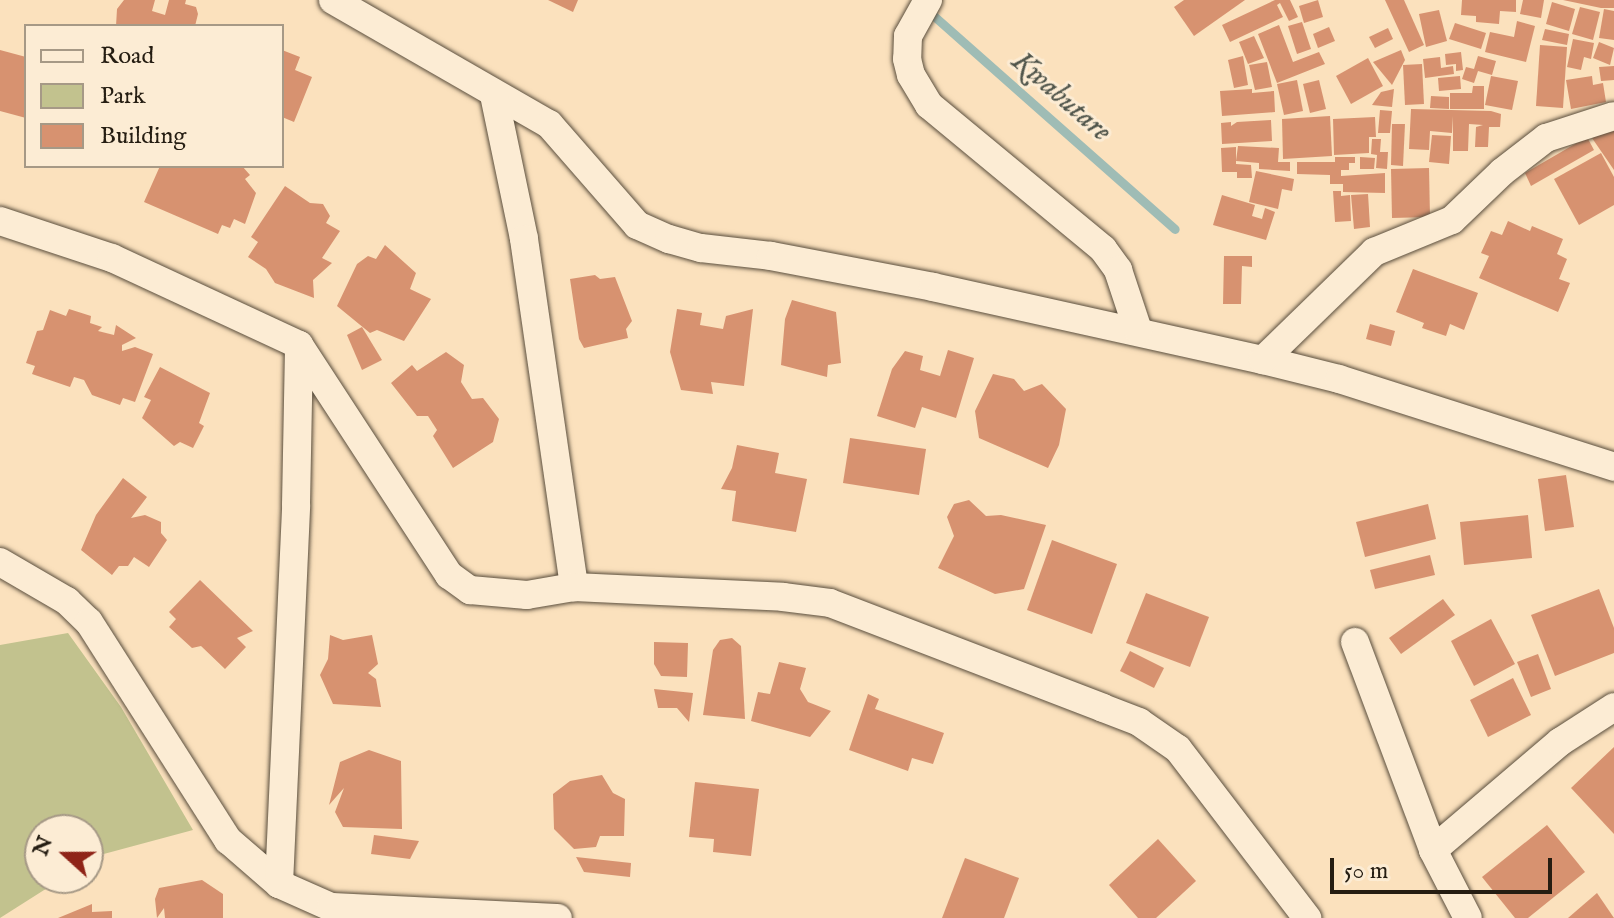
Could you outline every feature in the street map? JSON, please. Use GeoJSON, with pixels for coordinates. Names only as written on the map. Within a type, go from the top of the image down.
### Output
{"type":"FeatureCollection","features":[{"type":"Feature","properties":{"kind":"street"},"geometry":{"type":"LineString","coordinates":[[333,0],[549,124],[637,225],[669,239],[701,248],[771,256],[903,281],[1138,330],[1263,360],[1339,379],[1614,467]]}},
{"type":"Feature","properties":{"kind":"street"},"geometry":{"type":"LineString","coordinates":[[928,0],[908,36],[911,75],[929,105],[1103,249],[1118,270],[1138,330]]}},
{"type":"Feature","properties":{"kind":"street"},"geometry":{"type":"LineString","coordinates":[[494,95],[524,239],[574,587]]}},
{"type":"Feature","properties":{"kind":"street"},"geometry":{"type":"LineString","coordinates":[[1263,360],[1374,252],[1452,220],[1502,172],[1546,138],[1614,116]]}},
{"type":"Feature","properties":{"kind":"street"},"geometry":{"type":"LineString","coordinates":[[0,221],[112,258],[299,345],[449,575],[470,590],[527,595],[574,587],[783,597],[830,603],[1139,722],[1178,749],[1307,918]]}},
{"type":"Feature","properties":{"kind":"street"},"geometry":{"type":"LineString","coordinates":[[279,884],[295,536],[299,345]]}},
{"type":"Feature","properties":{"kind":"street"},"geometry":{"type":"LineString","coordinates":[[0,562],[67,601],[89,622],[228,840],[279,884],[331,907],[558,918]]}},
{"type":"Feature","properties":{"kind":"street"},"geometry":{"type":"LineString","coordinates":[[1355,642],[1433,850],[1468,918]]}},
{"type":"Feature","properties":{"kind":"street"},"geometry":{"type":"LineString","coordinates":[[1433,850],[1560,742],[1614,707]]}},
{"type":"Feature","properties":{"kind":"green space"},"geometry":{"type":"Polygon","coordinates":[[[68,633],[121,707],[193,830],[104,854],[104,814],[24,814],[24,894],[38,894],[0,918],[0,645],[68,633]]]}},
{"type":"Feature","properties":{"kind":"building"},"geometry":{"type":"Polygon","coordinates":[[[124,0],[155,0],[152,11],[165,15],[169,0],[186,0],[185,4],[196,7],[198,14],[196,24],[116,24],[117,9],[124,0]]]}},
{"type":"Feature","properties":{"kind":"building"},"geometry":{"type":"Polygon","coordinates":[[[548,0],[578,0],[573,12],[548,0]]]}},
{"type":"Feature","properties":{"kind":"building"},"geometry":{"type":"Polygon","coordinates":[[[1184,0],[1245,0],[1194,36],[1174,7],[1184,0]]]}},
{"type":"Feature","properties":{"kind":"building"},"geometry":{"type":"Polygon","coordinates":[[[1275,0],[1290,0],[1298,17],[1289,21],[1280,3],[1277,5],[1283,17],[1230,42],[1222,25],[1275,0]]]}},
{"type":"Feature","properties":{"kind":"building"},"geometry":{"type":"Polygon","coordinates":[[[1318,0],[1323,17],[1304,23],[1299,6],[1318,0]]]}},
{"type":"Feature","properties":{"kind":"building"},"geometry":{"type":"Polygon","coordinates":[[[1385,0],[1404,0],[1424,45],[1409,52],[1385,0]]]}},
{"type":"Feature","properties":{"kind":"building"},"geometry":{"type":"Polygon","coordinates":[[[1462,0],[1516,0],[1516,12],[1500,11],[1499,24],[1476,22],[1476,16],[1461,15],[1462,0]]]}},
{"type":"Feature","properties":{"kind":"building"},"geometry":{"type":"Polygon","coordinates":[[[1523,0],[1544,0],[1541,18],[1520,14],[1523,0]]]}},
{"type":"Feature","properties":{"kind":"building"},"geometry":{"type":"Polygon","coordinates":[[[1563,0],[1614,0],[1614,8],[1601,8],[1563,0]]]}},
{"type":"Feature","properties":{"kind":"building"},"geometry":{"type":"Polygon","coordinates":[[[1552,2],[1575,9],[1569,31],[1546,24],[1552,2]]]}},
{"type":"Feature","properties":{"kind":"building"},"geometry":{"type":"Polygon","coordinates":[[[1580,7],[1600,12],[1593,40],[1572,34],[1580,7]]]}},
{"type":"Feature","properties":{"kind":"building"},"geometry":{"type":"Polygon","coordinates":[[[1604,9],[1614,11],[1614,40],[1599,38],[1604,9]]]}},
{"type":"Feature","properties":{"kind":"building"},"geometry":{"type":"Polygon","coordinates":[[[1439,10],[1447,41],[1426,47],[1419,14],[1439,10]]]}},
{"type":"Feature","properties":{"kind":"building"},"geometry":{"type":"Polygon","coordinates":[[[1517,21],[1535,26],[1526,62],[1485,52],[1490,32],[1514,37],[1517,21]]]}},
{"type":"Feature","properties":{"kind":"building"},"geometry":{"type":"Polygon","coordinates":[[[1302,22],[1311,49],[1297,54],[1288,26],[1302,22]]]}},
{"type":"Feature","properties":{"kind":"building"},"geometry":{"type":"Polygon","coordinates":[[[1455,23],[1486,33],[1481,49],[1449,39],[1455,23]]]}},
{"type":"Feature","properties":{"kind":"building"},"geometry":{"type":"Polygon","coordinates":[[[1279,25],[1293,62],[1319,52],[1325,64],[1277,83],[1258,34],[1279,25]]]}},
{"type":"Feature","properties":{"kind":"building"},"geometry":{"type":"Polygon","coordinates":[[[1329,27],[1335,41],[1318,48],[1313,34],[1329,27]]]}},
{"type":"Feature","properties":{"kind":"building"},"geometry":{"type":"Polygon","coordinates":[[[1388,28],[1393,39],[1375,48],[1369,37],[1388,28]]]}},
{"type":"Feature","properties":{"kind":"building"},"geometry":{"type":"Polygon","coordinates":[[[1545,29],[1569,34],[1567,45],[1542,40],[1545,29]]]}},
{"type":"Feature","properties":{"kind":"building"},"geometry":{"type":"Polygon","coordinates":[[[1254,36],[1264,58],[1248,64],[1239,42],[1254,36]]]}},
{"type":"Feature","properties":{"kind":"building"},"geometry":{"type":"Polygon","coordinates":[[[1573,39],[1594,43],[1591,59],[1584,57],[1581,70],[1567,67],[1573,39]]]}},
{"type":"Feature","properties":{"kind":"building"},"geometry":{"type":"Polygon","coordinates":[[[1599,42],[1614,48],[1610,65],[1593,58],[1599,42]]]}},
{"type":"Feature","properties":{"kind":"building"},"geometry":{"type":"Polygon","coordinates":[[[1540,45],[1567,47],[1563,108],[1536,106],[1540,45]]]}},
{"type":"Feature","properties":{"kind":"building"},"geometry":{"type":"Polygon","coordinates":[[[0,50],[24,56],[24,117],[0,111],[0,50]]]}},
{"type":"Feature","properties":{"kind":"building"},"geometry":{"type":"Polygon","coordinates":[[[1401,50],[1405,60],[1392,85],[1373,62],[1401,50]]]}},
{"type":"Feature","properties":{"kind":"building"},"geometry":{"type":"Polygon","coordinates":[[[284,51],[300,57],[295,70],[312,77],[294,122],[284,118],[284,51]]]}},
{"type":"Feature","properties":{"kind":"building"},"geometry":{"type":"Polygon","coordinates":[[[1461,52],[1463,70],[1456,71],[1456,64],[1446,65],[1445,54],[1461,52]]]}},
{"type":"Feature","properties":{"kind":"building"},"geometry":{"type":"Polygon","coordinates":[[[1243,56],[1248,85],[1234,88],[1228,60],[1243,56]]]}},
{"type":"Feature","properties":{"kind":"building"},"geometry":{"type":"Polygon","coordinates":[[[1478,56],[1496,61],[1492,75],[1478,71],[1474,83],[1462,79],[1466,67],[1474,69],[1478,56]]]}},
{"type":"Feature","properties":{"kind":"building"},"geometry":{"type":"Polygon","coordinates":[[[1440,57],[1441,68],[1453,66],[1454,74],[1425,78],[1423,59],[1440,57]]]}},
{"type":"Feature","properties":{"kind":"building"},"geometry":{"type":"Polygon","coordinates":[[[1368,58],[1383,86],[1351,104],[1336,76],[1368,58]]]}},
{"type":"Feature","properties":{"kind":"building"},"geometry":{"type":"Polygon","coordinates":[[[1267,62],[1272,87],[1255,90],[1249,65],[1267,62]]]}},
{"type":"Feature","properties":{"kind":"building"},"geometry":{"type":"Polygon","coordinates":[[[1422,64],[1424,104],[1405,105],[1403,65],[1422,64]]]}},
{"type":"Feature","properties":{"kind":"building"},"geometry":{"type":"Polygon","coordinates":[[[1614,66],[1614,80],[1601,81],[1599,67],[1614,66]]]}},
{"type":"Feature","properties":{"kind":"building"},"geometry":{"type":"Polygon","coordinates":[[[1460,76],[1461,89],[1439,91],[1438,78],[1460,76]]]}},
{"type":"Feature","properties":{"kind":"building"},"geometry":{"type":"Polygon","coordinates":[[[1491,76],[1518,81],[1512,110],[1485,105],[1491,76]]]}},
{"type":"Feature","properties":{"kind":"building"},"geometry":{"type":"Polygon","coordinates":[[[1592,76],[1593,85],[1603,83],[1606,102],[1571,109],[1566,80],[1592,76]]]}},
{"type":"Feature","properties":{"kind":"building"},"geometry":{"type":"Polygon","coordinates":[[[1297,80],[1303,111],[1284,115],[1277,84],[1297,80]]]}},
{"type":"Feature","properties":{"kind":"building"},"geometry":{"type":"Polygon","coordinates":[[[1319,80],[1326,109],[1310,113],[1303,84],[1319,80]]]}},
{"type":"Feature","properties":{"kind":"building"},"geometry":{"type":"Polygon","coordinates":[[[1473,86],[1484,86],[1484,109],[1450,109],[1450,93],[1472,93],[1473,86]]]}},
{"type":"Feature","properties":{"kind":"building"},"geometry":{"type":"Polygon","coordinates":[[[1252,89],[1252,93],[1274,91],[1275,112],[1222,116],[1220,91],[1252,89]]]}},
{"type":"Feature","properties":{"kind":"building"},"geometry":{"type":"Polygon","coordinates":[[[1394,89],[1392,107],[1372,105],[1381,92],[1394,89]]]}},
{"type":"Feature","properties":{"kind":"building"},"geometry":{"type":"Polygon","coordinates":[[[1431,96],[1449,97],[1449,109],[1430,108],[1431,96]]]}},
{"type":"Feature","properties":{"kind":"building"},"geometry":{"type":"Polygon","coordinates":[[[1411,109],[1491,111],[1501,114],[1500,127],[1489,127],[1488,147],[1475,147],[1476,127],[1483,125],[1469,124],[1468,151],[1453,151],[1453,116],[1452,133],[1430,131],[1429,150],[1409,149],[1411,109]]]}},
{"type":"Feature","properties":{"kind":"building"},"geometry":{"type":"Polygon","coordinates":[[[1380,110],[1392,111],[1390,133],[1378,133],[1380,110]]]}},
{"type":"Feature","properties":{"kind":"building"},"geometry":{"type":"Polygon","coordinates":[[[1330,116],[1332,156],[1283,159],[1282,119],[1330,116]]]}},
{"type":"Feature","properties":{"kind":"building"},"geometry":{"type":"Polygon","coordinates":[[[1375,117],[1376,137],[1369,137],[1369,153],[1334,155],[1333,119],[1375,117]]]}},
{"type":"Feature","properties":{"kind":"building"},"geometry":{"type":"Polygon","coordinates":[[[1271,120],[1272,141],[1222,144],[1221,123],[1231,122],[1231,126],[1237,122],[1271,120]]]}},
{"type":"Feature","properties":{"kind":"building"},"geometry":{"type":"Polygon","coordinates":[[[1392,124],[1405,124],[1403,166],[1391,165],[1392,124]]]}},
{"type":"Feature","properties":{"kind":"building"},"geometry":{"type":"Polygon","coordinates":[[[1612,125],[1614,128],[1614,170],[1592,138],[1612,125]]]}},
{"type":"Feature","properties":{"kind":"building"},"geometry":{"type":"Polygon","coordinates":[[[1432,135],[1451,136],[1449,164],[1429,162],[1432,135]]]}},
{"type":"Feature","properties":{"kind":"building"},"geometry":{"type":"Polygon","coordinates":[[[1587,137],[1594,150],[1531,186],[1525,173],[1587,137]]]}},
{"type":"Feature","properties":{"kind":"building"},"geometry":{"type":"Polygon","coordinates":[[[1372,139],[1381,139],[1380,152],[1388,152],[1387,169],[1376,168],[1377,155],[1371,154],[1372,139]]]}},
{"type":"Feature","properties":{"kind":"building"},"geometry":{"type":"Polygon","coordinates":[[[1238,146],[1279,148],[1278,162],[1290,162],[1290,171],[1259,169],[1259,163],[1236,161],[1238,146]]]}},
{"type":"Feature","properties":{"kind":"building"},"geometry":{"type":"Polygon","coordinates":[[[1236,147],[1236,164],[1251,165],[1252,178],[1237,178],[1237,172],[1222,172],[1221,148],[1236,147]]]}},
{"type":"Feature","properties":{"kind":"building"},"geometry":{"type":"Polygon","coordinates":[[[1601,153],[1614,177],[1614,205],[1579,225],[1554,179],[1601,153]]]}},
{"type":"Feature","properties":{"kind":"building"},"geometry":{"type":"Polygon","coordinates":[[[1335,157],[1355,157],[1355,163],[1349,163],[1349,170],[1341,170],[1341,176],[1385,173],[1385,193],[1343,192],[1343,184],[1330,184],[1330,175],[1297,174],[1297,162],[1335,162],[1335,157]]]}},
{"type":"Feature","properties":{"kind":"building"},"geometry":{"type":"Polygon","coordinates":[[[1360,157],[1375,158],[1374,169],[1360,169],[1360,157]]]}},
{"type":"Feature","properties":{"kind":"building"},"geometry":{"type":"Polygon","coordinates":[[[159,168],[244,168],[250,175],[245,179],[256,193],[245,224],[234,219],[230,228],[222,225],[218,234],[144,202],[159,168]]]}},
{"type":"Feature","properties":{"kind":"building"},"geometry":{"type":"Polygon","coordinates":[[[1429,168],[1430,217],[1392,218],[1391,169],[1429,168]]]}},
{"type":"Feature","properties":{"kind":"building"},"geometry":{"type":"Polygon","coordinates":[[[1256,171],[1294,179],[1292,191],[1282,189],[1278,209],[1249,202],[1256,171]]]}},
{"type":"Feature","properties":{"kind":"building"},"geometry":{"type":"Polygon","coordinates":[[[285,186],[310,203],[323,204],[330,216],[326,223],[340,231],[322,258],[332,263],[313,280],[314,298],[275,283],[266,269],[248,257],[258,242],[251,237],[285,186]]]}},
{"type":"Feature","properties":{"kind":"building"},"geometry":{"type":"Polygon","coordinates":[[[1333,191],[1341,191],[1341,196],[1350,195],[1351,221],[1335,222],[1333,191]]]}},
{"type":"Feature","properties":{"kind":"building"},"geometry":{"type":"Polygon","coordinates":[[[1368,194],[1370,227],[1354,229],[1351,195],[1368,194]]]}},
{"type":"Feature","properties":{"kind":"building"},"geometry":{"type":"Polygon","coordinates":[[[1222,195],[1255,205],[1252,216],[1262,219],[1265,208],[1275,212],[1266,240],[1213,225],[1222,195]]]}},
{"type":"Feature","properties":{"kind":"building"},"geometry":{"type":"Polygon","coordinates":[[[1508,221],[1530,231],[1532,226],[1563,239],[1557,254],[1567,259],[1559,279],[1570,283],[1558,312],[1479,278],[1489,256],[1481,253],[1491,231],[1502,235],[1508,221]]]}},
{"type":"Feature","properties":{"kind":"building"},"geometry":{"type":"Polygon","coordinates":[[[385,245],[416,273],[410,289],[431,299],[404,341],[377,330],[370,333],[337,306],[357,264],[368,256],[376,259],[385,245]]]}},
{"type":"Feature","properties":{"kind":"building"},"geometry":{"type":"Polygon","coordinates":[[[1224,256],[1252,256],[1252,267],[1242,266],[1241,304],[1223,304],[1224,256]]]}},
{"type":"Feature","properties":{"kind":"building"},"geometry":{"type":"Polygon","coordinates":[[[1413,269],[1478,293],[1464,330],[1450,324],[1446,336],[1422,328],[1424,323],[1396,312],[1413,269]]]}},
{"type":"Feature","properties":{"kind":"building"},"geometry":{"type":"Polygon","coordinates":[[[595,275],[600,279],[615,277],[632,321],[626,329],[628,338],[584,348],[579,339],[570,279],[595,275]]]}},
{"type":"Feature","properties":{"kind":"building"},"geometry":{"type":"Polygon","coordinates":[[[792,300],[836,312],[841,363],[828,365],[827,377],[781,365],[785,319],[792,300]]]}},
{"type":"Feature","properties":{"kind":"building"},"geometry":{"type":"Polygon","coordinates":[[[69,309],[91,316],[90,323],[102,327],[98,331],[114,335],[116,325],[136,338],[122,345],[122,351],[135,347],[153,354],[135,402],[123,398],[120,405],[92,395],[84,380],[74,377],[70,387],[32,374],[35,366],[26,363],[37,331],[43,330],[50,310],[66,316],[69,309]]]}},
{"type":"Feature","properties":{"kind":"building"},"geometry":{"type":"Polygon","coordinates":[[[677,309],[702,313],[700,325],[723,329],[726,316],[753,309],[744,386],[711,382],[713,394],[681,390],[670,352],[677,309]]]}},
{"type":"Feature","properties":{"kind":"building"},"geometry":{"type":"Polygon","coordinates":[[[1370,324],[1395,331],[1391,346],[1366,339],[1370,324]]]}},
{"type":"Feature","properties":{"kind":"building"},"geometry":{"type":"Polygon","coordinates":[[[362,327],[382,360],[362,370],[347,335],[362,327]]]}},
{"type":"Feature","properties":{"kind":"building"},"geometry":{"type":"Polygon","coordinates":[[[948,350],[974,358],[956,418],[922,407],[915,428],[877,416],[892,369],[905,351],[923,356],[920,370],[940,376],[948,350]]]}},
{"type":"Feature","properties":{"kind":"building"},"geometry":{"type":"Polygon","coordinates":[[[446,352],[464,365],[461,382],[472,399],[483,398],[499,419],[493,442],[453,468],[433,436],[437,430],[428,416],[417,416],[391,383],[412,365],[417,371],[446,352]]]}},
{"type":"Feature","properties":{"kind":"building"},"geometry":{"type":"Polygon","coordinates":[[[160,367],[210,393],[199,423],[204,426],[193,448],[180,442],[174,446],[142,418],[151,400],[144,397],[160,367]]]}},
{"type":"Feature","properties":{"kind":"building"},"geometry":{"type":"Polygon","coordinates":[[[993,374],[1014,379],[1024,391],[1042,384],[1066,409],[1059,445],[1048,468],[979,438],[975,411],[993,374]]]}},
{"type":"Feature","properties":{"kind":"building"},"geometry":{"type":"Polygon","coordinates":[[[850,438],[926,449],[919,495],[843,483],[850,438]]]}},
{"type":"Feature","properties":{"kind":"building"},"geometry":{"type":"Polygon","coordinates":[[[737,445],[779,453],[775,473],[807,479],[796,532],[732,521],[736,491],[721,489],[732,468],[737,445]]]}},
{"type":"Feature","properties":{"kind":"building"},"geometry":{"type":"Polygon","coordinates":[[[1566,475],[1574,527],[1545,531],[1538,479],[1566,475]]]}},
{"type":"Feature","properties":{"kind":"building"},"geometry":{"type":"Polygon","coordinates":[[[123,478],[147,497],[131,518],[145,515],[161,522],[161,533],[167,540],[149,567],[134,557],[128,566],[119,566],[112,575],[81,550],[96,515],[123,478]]]}},
{"type":"Feature","properties":{"kind":"building"},"geometry":{"type":"Polygon","coordinates":[[[969,500],[986,516],[1001,515],[1046,525],[1024,589],[995,594],[938,568],[954,536],[947,517],[954,504],[969,500]]]}},
{"type":"Feature","properties":{"kind":"building"},"geometry":{"type":"Polygon","coordinates":[[[1428,504],[1436,539],[1365,557],[1356,522],[1428,504]]]}},
{"type":"Feature","properties":{"kind":"building"},"geometry":{"type":"Polygon","coordinates":[[[1528,515],[1532,558],[1464,565],[1460,522],[1528,515]]]}},
{"type":"Feature","properties":{"kind":"building"},"geometry":{"type":"Polygon","coordinates":[[[1052,540],[1117,564],[1092,634],[1027,610],[1052,540]]]}},
{"type":"Feature","properties":{"kind":"building"},"geometry":{"type":"Polygon","coordinates":[[[1430,555],[1435,575],[1375,589],[1370,570],[1430,555]]]}},
{"type":"Feature","properties":{"kind":"building"},"geometry":{"type":"Polygon","coordinates":[[[200,580],[253,631],[237,638],[246,647],[225,669],[201,646],[192,648],[169,627],[176,619],[169,612],[200,580]]]}},
{"type":"Feature","properties":{"kind":"building"},"geometry":{"type":"Polygon","coordinates":[[[1599,589],[1614,628],[1614,653],[1555,676],[1531,615],[1599,589]]]}},
{"type":"Feature","properties":{"kind":"building"},"geometry":{"type":"Polygon","coordinates":[[[1146,593],[1209,617],[1190,667],[1126,643],[1146,593]]]}},
{"type":"Feature","properties":{"kind":"building"},"geometry":{"type":"Polygon","coordinates":[[[1443,599],[1455,615],[1401,654],[1389,638],[1443,599]]]}},
{"type":"Feature","properties":{"kind":"building"},"geometry":{"type":"Polygon","coordinates":[[[1491,619],[1515,664],[1474,686],[1451,641],[1491,619]]]}},
{"type":"Feature","properties":{"kind":"building"},"geometry":{"type":"Polygon","coordinates":[[[330,635],[343,640],[372,635],[378,664],[368,673],[376,679],[381,707],[333,704],[320,675],[328,659],[330,635]]]}},
{"type":"Feature","properties":{"kind":"building"},"geometry":{"type":"Polygon","coordinates":[[[732,638],[741,646],[745,719],[703,715],[713,650],[720,640],[732,638]]]}},
{"type":"Feature","properties":{"kind":"building"},"geometry":{"type":"Polygon","coordinates":[[[654,642],[688,643],[687,677],[661,676],[654,664],[654,642]]]}},
{"type":"Feature","properties":{"kind":"building"},"geometry":{"type":"Polygon","coordinates":[[[1130,651],[1164,668],[1154,688],[1120,671],[1130,651]]]}},
{"type":"Feature","properties":{"kind":"building"},"geometry":{"type":"Polygon","coordinates":[[[1538,654],[1551,689],[1531,697],[1517,662],[1538,654]]]}},
{"type":"Feature","properties":{"kind":"building"},"geometry":{"type":"Polygon","coordinates":[[[779,662],[806,668],[800,689],[808,702],[831,711],[810,737],[751,721],[758,692],[770,694],[779,662]]]}},
{"type":"Feature","properties":{"kind":"building"},"geometry":{"type":"Polygon","coordinates":[[[1513,678],[1531,715],[1488,737],[1470,700],[1513,678]]]}},
{"type":"Feature","properties":{"kind":"building"},"geometry":{"type":"Polygon","coordinates":[[[654,689],[693,693],[689,722],[677,708],[658,708],[654,689]]]}},
{"type":"Feature","properties":{"kind":"building"},"geometry":{"type":"Polygon","coordinates":[[[868,694],[879,699],[875,709],[944,733],[933,764],[912,758],[908,771],[849,750],[868,694]]]}},
{"type":"Feature","properties":{"kind":"building"},"geometry":{"type":"Polygon","coordinates":[[[1614,747],[1614,834],[1571,788],[1614,747]]]}},
{"type":"Feature","properties":{"kind":"building"},"geometry":{"type":"Polygon","coordinates":[[[369,750],[401,761],[402,829],[343,827],[335,812],[344,788],[329,805],[340,762],[369,750]]]}},
{"type":"Feature","properties":{"kind":"building"},"geometry":{"type":"Polygon","coordinates":[[[602,775],[613,793],[625,799],[624,836],[600,836],[596,847],[574,849],[554,829],[553,794],[570,781],[602,775]]]}},
{"type":"Feature","properties":{"kind":"building"},"geometry":{"type":"Polygon","coordinates":[[[695,782],[759,789],[751,856],[713,852],[714,839],[689,837],[695,782]]]}},
{"type":"Feature","properties":{"kind":"building"},"geometry":{"type":"Polygon","coordinates":[[[1547,825],[1585,872],[1528,918],[1515,918],[1482,877],[1547,825]]]}},
{"type":"Feature","properties":{"kind":"building"},"geometry":{"type":"Polygon","coordinates":[[[374,835],[419,841],[410,859],[371,854],[374,835]]]}},
{"type":"Feature","properties":{"kind":"building"},"geometry":{"type":"Polygon","coordinates":[[[1158,839],[1196,881],[1156,918],[1138,918],[1109,885],[1158,839]]]}},
{"type":"Feature","properties":{"kind":"building"},"geometry":{"type":"Polygon","coordinates":[[[576,857],[631,863],[630,877],[584,872],[576,857]]]}},
{"type":"Feature","properties":{"kind":"building"},"geometry":{"type":"Polygon","coordinates":[[[965,858],[1019,878],[1004,918],[942,918],[965,858]]]}},
{"type":"Feature","properties":{"kind":"building"},"geometry":{"type":"Polygon","coordinates":[[[202,880],[223,894],[223,918],[165,918],[164,908],[157,918],[155,899],[159,888],[202,880]]]}},
{"type":"Feature","properties":{"kind":"building"},"geometry":{"type":"Polygon","coordinates":[[[1597,893],[1614,918],[1568,918],[1597,893]]]}},
{"type":"Feature","properties":{"kind":"building"},"geometry":{"type":"Polygon","coordinates":[[[92,904],[92,912],[112,911],[112,918],[58,918],[92,904]]]}},
{"type":"Feature","properties":{"kind":"waterway","name":"Kwabutare"},"geometry":{"type":"LineString","coordinates":[[926,9],[1175,229]]}}]}
